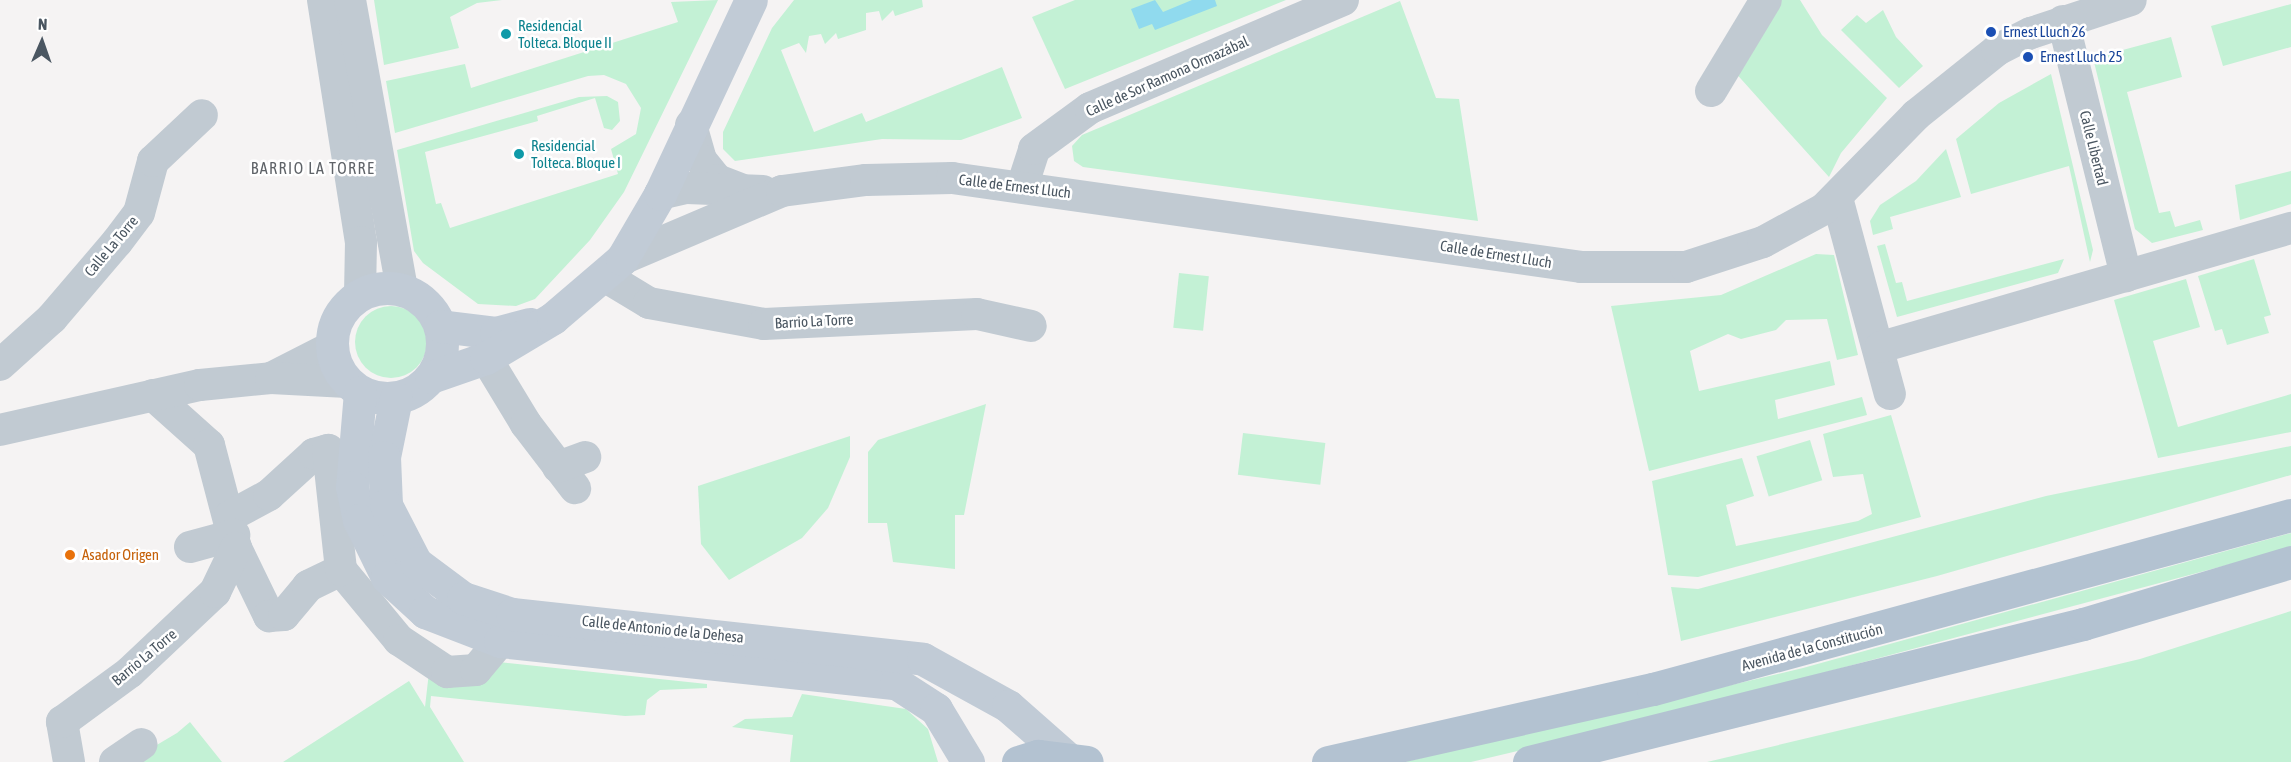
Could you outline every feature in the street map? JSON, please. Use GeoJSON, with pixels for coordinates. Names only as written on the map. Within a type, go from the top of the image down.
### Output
{"type":"FeatureCollection","features":[{"type":"Feature","properties":{"kind":"main road"},"geometry":{"type":"LineString","coordinates":[[431,377],[442,353],[440,326],[426,303],[402,290],[360,295],[338,317],[332,347],[353,387],[396,398],[431,377],[486,358],[553,318],[614,268],[660,194],[690,125],[750,0]]}},
{"type":"Feature","properties":{"kind":"main road"},"geometry":{"type":"LineString","coordinates":[[440,326],[496,333],[553,318]]}},
{"type":"Feature","properties":{"kind":"main road","name":"Calle de Antonio de la Dehesa"},"geometry":{"type":"LineString","coordinates":[[353,387],[352,487],[376,560],[424,612],[469,634],[500,641],[896,683],[936,709],[968,762]]}},
{"type":"Feature","properties":{"kind":"main road","name":"Calle de Antonio de la Dehesa"},"geometry":{"type":"LineString","coordinates":[[396,398],[384,457],[386,505],[416,563],[463,598],[512,614],[923,659],[1008,706],[1076,759]]}},
{"type":"Feature","properties":{"kind":"main road","name":"Avenida de la Constitución"},"geometry":{"type":"LineString","coordinates":[[1328,762],[1653,689],[2291,515]]}},
{"type":"Feature","properties":{"kind":"main road"},"geometry":{"type":"LineString","coordinates":[[1529,762],[2083,624],[2291,562]]}},
{"type":"Feature","properties":{"kind":"main road"},"geometry":{"type":"LineString","coordinates":[[1018,762],[1076,759]]}},
{"type":"Feature","properties":{"kind":"street"},"geometry":{"type":"LineString","coordinates":[[323,0],[361,242],[360,295]]}},
{"type":"Feature","properties":{"kind":"street"},"geometry":{"type":"LineString","coordinates":[[350,0],[402,290]]}},
{"type":"Feature","properties":{"kind":"street","name":"Calle de Sor Ramona Ormazábal"},"geometry":{"type":"LineString","coordinates":[[1022,187],[1034,149],[1090,108],[1343,0]]}},
{"type":"Feature","properties":{"kind":"street"},"geometry":{"type":"LineString","coordinates":[[1712,91],[1766,0]]}},
{"type":"Feature","properties":{"kind":"street","name":"Calle de Ernest Lluch"},"geometry":{"type":"LineString","coordinates":[[660,194],[681,207],[735,201],[782,191],[909,178],[1022,187],[1607,268],[1686,267],[1723,258],[1804,222],[1837,198],[1951,84],[1997,51],[2062,21],[2117,2]]}},
{"type":"Feature","properties":{"kind":"street","name":"Calle Libertad"},"geometry":{"type":"LineString","coordinates":[[2062,21],[2126,276]]}},
{"type":"Feature","properties":{"kind":"street","name":"Calle La Torre"},"geometry":{"type":"LineString","coordinates":[[0,366],[52,318],[117,242],[139,213],[153,161],[202,115]]}},
{"type":"Feature","properties":{"kind":"street"},"geometry":{"type":"LineString","coordinates":[[690,125],[701,160],[735,201]]}},
{"type":"Feature","properties":{"kind":"street"},"geometry":{"type":"LineString","coordinates":[[1837,198],[1881,347],[1890,394]]}},
{"type":"Feature","properties":{"kind":"street","name":"Calle de Ernest Lluch"},"geometry":{"type":"LineString","coordinates":[[614,268],[735,201]]}},
{"type":"Feature","properties":{"kind":"street"},"geometry":{"type":"LineString","coordinates":[[1881,347],[2291,228]]}},
{"type":"Feature","properties":{"kind":"street","name":"Barrio La Torre"},"geometry":{"type":"LineString","coordinates":[[614,268],[649,303],[764,324],[977,314],[1031,326]]}},
{"type":"Feature","properties":{"kind":"street"},"geometry":{"type":"LineString","coordinates":[[271,378],[332,347]]}},
{"type":"Feature","properties":{"kind":"street"},"geometry":{"type":"LineString","coordinates":[[486,358],[573,471]]}},
{"type":"Feature","properties":{"kind":"street"},"geometry":{"type":"LineString","coordinates":[[0,430],[153,395],[271,378],[353,387]]}},
{"type":"Feature","properties":{"kind":"street"},"geometry":{"type":"LineString","coordinates":[[153,395],[209,445],[233,533],[257,600],[277,619],[308,586],[341,570]]}},
{"type":"Feature","properties":{"kind":"street"},"geometry":{"type":"LineString","coordinates":[[190,547],[233,533],[269,495],[314,454],[328,450],[341,570],[399,640],[447,672],[476,670],[500,641]]}},
{"type":"Feature","properties":{"kind":"street","name":"Barrio La Torre"},"geometry":{"type":"LineString","coordinates":[[69,762],[62,722],[130,672],[215,592],[233,533]]}},
{"type":"Feature","properties":{"kind":"street"},"geometry":{"type":"LineString","coordinates":[[115,762],[142,744]]}},
{"type":"Feature","properties":{"kind":"green space"},"geometry":{"type":"Polygon","coordinates":[[[374,0],[502,0],[477,3],[450,17],[459,48],[384,65],[374,0]]]}},
{"type":"Feature","properties":{"kind":"green space"},"geometry":{"type":"Polygon","coordinates":[[[718,0],[624,192],[590,240],[535,299],[516,306],[478,304],[423,263],[414,251],[397,150],[579,97],[607,96],[618,102],[620,121],[612,130],[604,128],[595,98],[537,116],[538,121],[425,152],[436,204],[441,203],[450,228],[618,174],[611,149],[636,134],[641,108],[626,84],[604,75],[588,76],[395,133],[386,81],[465,64],[471,88],[678,22],[671,2],[718,0]]]}},
{"type":"Feature","properties":{"kind":"green space"},"geometry":{"type":"Polygon","coordinates":[[[794,0],[922,0],[923,7],[895,16],[893,10],[882,21],[879,11],[866,13],[866,30],[838,39],[836,33],[825,44],[821,34],[809,36],[806,53],[799,43],[781,50],[814,132],[862,113],[866,122],[1002,67],[1022,118],[961,140],[882,139],[735,161],[723,149],[723,132],[772,28],[794,0]]]}},
{"type":"Feature","properties":{"kind":"green space"},"geometry":{"type":"Polygon","coordinates":[[[1075,0],[1286,0],[1065,89],[1032,17],[1075,0]]]}},
{"type":"Feature","properties":{"kind":"green space"},"geometry":{"type":"Polygon","coordinates":[[[1774,0],[1800,0],[1822,35],[1887,98],[1841,153],[1829,177],[1733,70],[1774,0]]]}},
{"type":"Feature","properties":{"kind":"green space"},"geometry":{"type":"Polygon","coordinates":[[[1400,1],[1436,98],[1459,99],[1478,221],[1083,167],[1074,161],[1072,146],[1082,135],[1400,1]]]}},
{"type":"Feature","properties":{"kind":"green space"},"geometry":{"type":"Polygon","coordinates":[[[2291,4],[2291,47],[2223,66],[2211,26],[2291,4]]]}},
{"type":"Feature","properties":{"kind":"green space"},"geometry":{"type":"Polygon","coordinates":[[[1883,10],[1896,37],[1923,66],[1899,88],[1841,30],[1857,15],[1866,23],[1883,10]]]}},
{"type":"Feature","properties":{"kind":"green space"},"geometry":{"type":"Polygon","coordinates":[[[2171,37],[2182,77],[2127,92],[2159,213],[2170,211],[2175,227],[2200,220],[2203,230],[2152,243],[2135,229],[2093,58],[2171,37]]]}},
{"type":"Feature","properties":{"kind":"green space"},"geometry":{"type":"Polygon","coordinates":[[[2051,74],[2093,250],[2090,262],[2069,166],[1971,194],[1956,139],[1999,103],[2051,74]]]}},
{"type":"Feature","properties":{"kind":"green space"},"geometry":{"type":"Polygon","coordinates":[[[1946,149],[1961,197],[1890,217],[1893,229],[1873,235],[1870,221],[1880,205],[1916,181],[1946,149]]]}},
{"type":"Feature","properties":{"kind":"green space"},"geometry":{"type":"Polygon","coordinates":[[[2291,171],[2291,204],[2240,220],[2235,185],[2291,171]]]}},
{"type":"Feature","properties":{"kind":"green space"},"geometry":{"type":"Polygon","coordinates":[[[1885,244],[1896,283],[1902,282],[1907,301],[2064,259],[2058,273],[1897,317],[1877,246],[1885,244]]]}},
{"type":"Feature","properties":{"kind":"green space"},"geometry":{"type":"Polygon","coordinates":[[[1816,254],[1834,255],[1858,355],[1837,360],[1827,319],[1786,320],[1776,330],[1741,339],[1728,334],[1690,351],[1699,391],[1830,361],[1835,385],[1775,400],[1778,419],[1862,397],[1867,415],[1649,471],[1611,306],[1721,295],[1816,254]]]}},
{"type":"Feature","properties":{"kind":"green space"},"geometry":{"type":"Polygon","coordinates":[[[2254,259],[2271,315],[2264,317],[2269,333],[2227,345],[2222,329],[2215,331],[2198,276],[2254,259]]]}},
{"type":"Feature","properties":{"kind":"green space"},"geometry":{"type":"Polygon","coordinates":[[[1179,273],[1209,276],[1203,331],[1173,328],[1179,273]]]}},
{"type":"Feature","properties":{"kind":"green space"},"geometry":{"type":"Polygon","coordinates":[[[2186,279],[2200,327],[2153,341],[2178,427],[2291,394],[2291,432],[2158,458],[2114,300],[2186,279]]]}},
{"type":"Feature","properties":{"kind":"green space"},"geometry":{"type":"Polygon","coordinates":[[[391,306],[411,312],[421,322],[427,342],[421,362],[411,372],[391,378],[371,372],[361,362],[355,342],[361,322],[371,312],[391,306]]]}},
{"type":"Feature","properties":{"kind":"green space"},"geometry":{"type":"Polygon","coordinates":[[[986,404],[964,515],[955,515],[955,569],[893,562],[887,523],[868,523],[868,452],[878,440],[986,404]]]}},
{"type":"Feature","properties":{"kind":"green space"},"geometry":{"type":"Polygon","coordinates":[[[1891,415],[1921,517],[1698,577],[1668,575],[1652,481],[1742,458],[1754,496],[1726,505],[1736,546],[1858,521],[1872,514],[1863,474],[1833,477],[1823,434],[1891,415]]]}},
{"type":"Feature","properties":{"kind":"green space"},"geometry":{"type":"Polygon","coordinates":[[[1243,433],[1325,443],[1320,485],[1238,475],[1243,433]]]}},
{"type":"Feature","properties":{"kind":"green space"},"geometry":{"type":"Polygon","coordinates":[[[850,436],[850,457],[828,508],[802,538],[729,580],[701,544],[698,486],[850,436]]]}},
{"type":"Feature","properties":{"kind":"green space"},"geometry":{"type":"Polygon","coordinates":[[[1810,440],[1822,480],[1769,497],[1756,456],[1810,440]]]}},
{"type":"Feature","properties":{"kind":"green space"},"geometry":{"type":"Polygon","coordinates":[[[2291,446],[2291,475],[1937,576],[1681,641],[1671,587],[1698,589],[2046,496],[2291,446]]]}},
{"type":"Feature","properties":{"kind":"green space"},"geometry":{"type":"Polygon","coordinates":[[[2291,533],[2291,548],[1624,726],[1471,762],[1404,762],[1803,668],[2291,533]]]}},
{"type":"Feature","properties":{"kind":"green space"},"geometry":{"type":"Polygon","coordinates":[[[2291,611],[2291,762],[1707,762],[2140,659],[2291,611]]]}},
{"type":"Feature","properties":{"kind":"green space"},"geometry":{"type":"Polygon","coordinates":[[[499,662],[707,684],[707,688],[660,690],[647,700],[645,715],[625,716],[431,696],[430,707],[464,762],[283,762],[409,681],[425,707],[429,672],[499,662]]]}},
{"type":"Feature","properties":{"kind":"green space"},"geometry":{"type":"Polygon","coordinates":[[[802,694],[906,709],[928,729],[938,762],[790,762],[793,735],[732,727],[745,719],[792,717],[802,694]]]}},
{"type":"Feature","properties":{"kind":"green space"},"geometry":{"type":"Polygon","coordinates":[[[190,722],[222,762],[128,762],[177,733],[190,722]]]}},
{"type":"Feature","properties":{"kind":"water"},"geometry":{"type":"Polygon","coordinates":[[[1155,0],[1163,12],[1192,0],[1215,0],[1217,6],[1155,30],[1152,24],[1139,29],[1131,9],[1155,0]]]}},
{"type":"Feature","properties":{"kind":"place","name":"Ernest Lluch 26"},"geometry":{"type":"Point","coordinates":[1991,32]}},
{"type":"Feature","properties":{"kind":"place","name":"Residencial Tolteca. Bloque II"},"geometry":{"type":"Point","coordinates":[506,34]}},
{"type":"Feature","properties":{"kind":"place","name":"Ernest Lluch 25"},"geometry":{"type":"Point","coordinates":[2028,57]}},
{"type":"Feature","properties":{"kind":"place","name":"Residencial Tolteca. Bloque I"},"geometry":{"type":"Point","coordinates":[519,154]}},
{"type":"Feature","properties":{"kind":"place","name":"Asador Origen"},"geometry":{"type":"Point","coordinates":[70,555]}},
{"type":"Feature","properties":{"kind":"district","name":"BARRIO LA TORRE"},"geometry":{"type":"Point","coordinates":[313,168]}}]}
